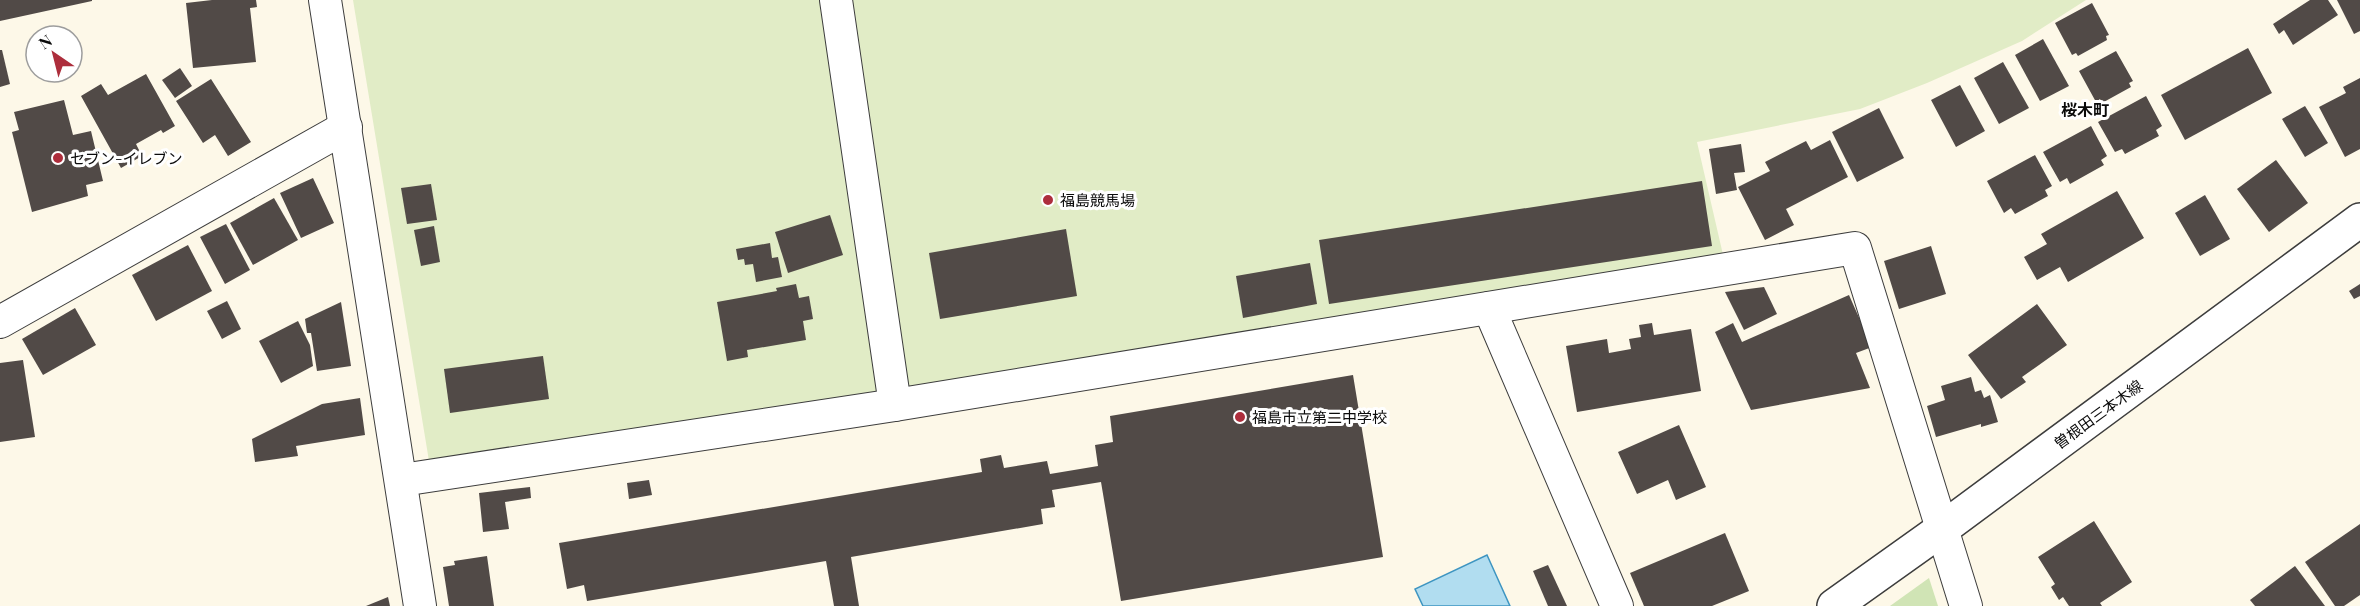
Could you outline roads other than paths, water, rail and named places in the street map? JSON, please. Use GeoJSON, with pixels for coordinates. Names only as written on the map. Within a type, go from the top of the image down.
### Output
{"type":"FeatureCollection","features":[{"type":"Feature","properties":{"kind":"street"},"geometry":{"type":"LineString","coordinates":[[325,0],[420,606]]}},
{"type":"Feature","properties":{"kind":"street"},"geometry":{"type":"LineString","coordinates":[[836,0],[895,405]]}},
{"type":"Feature","properties":{"kind":"street"},"geometry":{"type":"LineString","coordinates":[[0,322],[346,127]]}},
{"type":"Feature","properties":{"kind":"street","name":"曽根田三本木線"},"geometry":{"type":"LineString","coordinates":[[1834,606],[1942,529],[2360,220]]}},
{"type":"Feature","properties":{"kind":"street"},"geometry":{"type":"LineString","coordinates":[[402,480],[895,405],[1855,248],[1966,606]]}},
{"type":"Feature","properties":{"kind":"street"},"geometry":{"type":"LineString","coordinates":[[1489,308],[1617,606]]}},
{"type":"Feature","properties":{"kind":"water"},"geometry":{"type":"Polygon","coordinates":[[[1487,555],[1510,606],[1423,606],[1415,589],[1487,555]]]}},
{"type":"Feature","properties":{"kind":"place","name":"セブン-イレブン"},"geometry":{"type":"Point","coordinates":[58,158]}},
{"type":"Feature","properties":{"kind":"place","name":"福島競馬場"},"geometry":{"type":"Point","coordinates":[1048,200]}},
{"type":"Feature","properties":{"kind":"place","name":"福島市立第二中学校"},"geometry":{"type":"Point","coordinates":[1240,417]}},
{"type":"Feature","properties":{"kind":"district","name":"桜木町"},"geometry":{"type":"Point","coordinates":[2085,109]}}]}
